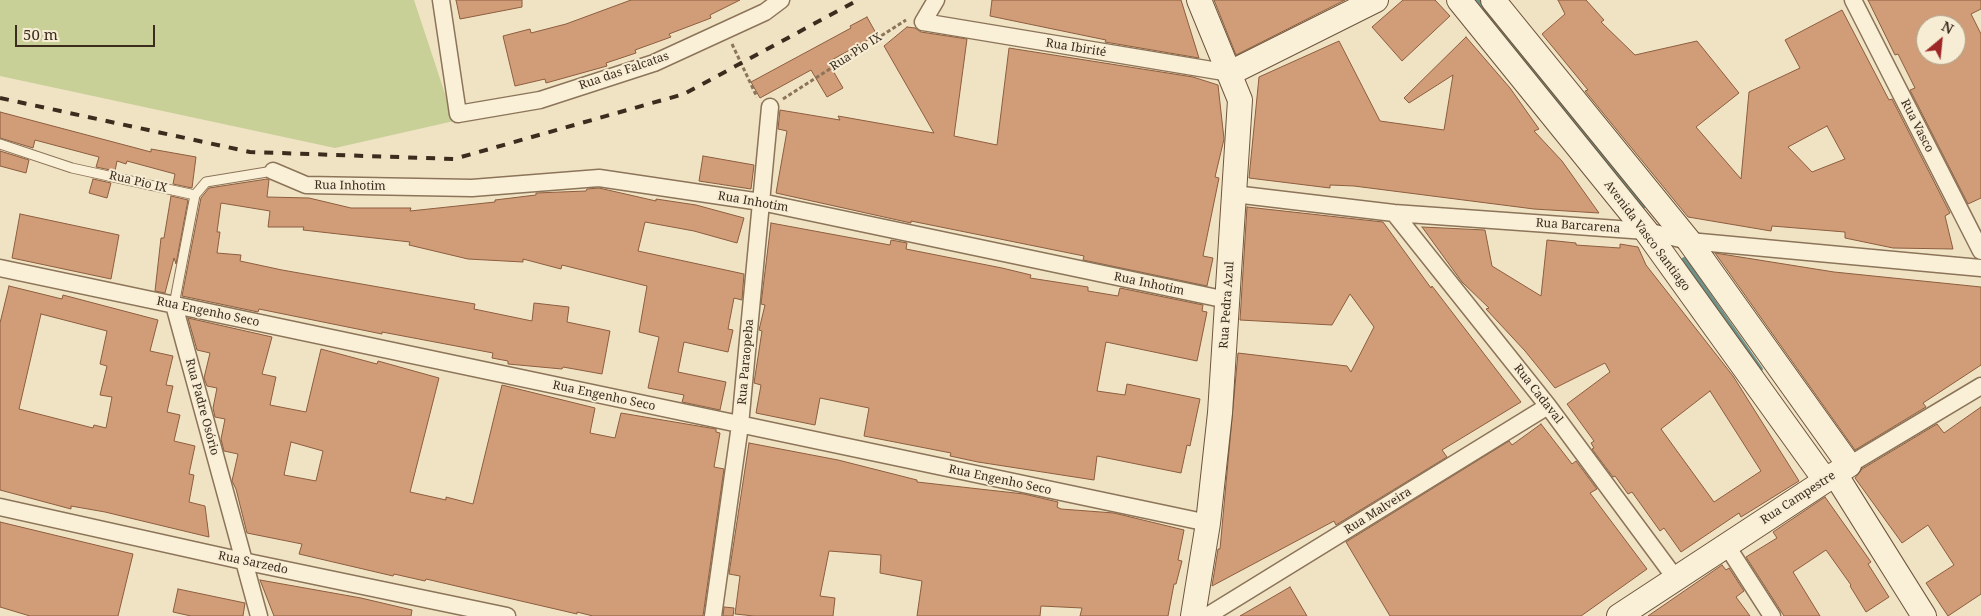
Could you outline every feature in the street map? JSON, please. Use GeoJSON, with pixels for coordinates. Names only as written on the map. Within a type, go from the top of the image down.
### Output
{"type":"FeatureCollection","features":[{"type":"Feature","properties":{"kind":"street","name":"Rua das Falcatas"},"geometry":{"type":"LineString","coordinates":[[441,0],[458,114],[540,100],[654,63],[765,12],[781,0]]}},
{"type":"Feature","properties":{"kind":"street"},"geometry":{"type":"LineString","coordinates":[[923,22],[936,0]]}},
{"type":"Feature","properties":{"kind":"street","name":"Rua Pedra Azul"},"geometry":{"type":"LineString","coordinates":[[1193,616],[1208,523],[1220,413],[1240,100],[1199,0]]}},
{"type":"Feature","properties":{"kind":"street"},"geometry":{"type":"LineString","coordinates":[[1230,73],[1376,0]]}},
{"type":"Feature","properties":{"kind":"street","name":"Avenida Vasco Santiago"},"geometry":{"type":"LineString","coordinates":[[1459,0],[1646,231],[1836,473]]}},
{"type":"Feature","properties":{"kind":"street","name":"Avenida Vasco Santiago"},"geometry":{"type":"LineString","coordinates":[[1493,0],[1689,241],[1924,616]]}},
{"type":"Feature","properties":{"kind":"street","name":"Rua Vasco"},"geometry":{"type":"LineString","coordinates":[[1853,0],[1981,251]]}},
{"type":"Feature","properties":{"kind":"street","name":"Rua Ibirité"},"geometry":{"type":"LineString","coordinates":[[923,22],[1230,73]]}},
{"type":"Feature","properties":{"kind":"street","name":"Rua Paraopeba"},"geometry":{"type":"LineString","coordinates":[[714,616],[740,425],[769,114]]}},
{"type":"Feature","properties":{"kind":"street","name":"Rua Inhotim"},"geometry":{"type":"LineString","coordinates":[[273,171],[306,185],[472,188],[599,178],[761,202],[1227,300]]}},
{"type":"Feature","properties":{"kind":"street","name":"Rua Barcarena"},"geometry":{"type":"LineString","coordinates":[[1234,194],[1394,213],[1646,231],[1689,241],[1981,268]]}},
{"type":"Feature","properties":{"kind":"street","name":"Rua Cadaval"},"geometry":{"type":"LineString","coordinates":[[1394,213],[1548,406],[1676,579]]}},
{"type":"Feature","properties":{"kind":"street","name":"Rua Engenho Seco"},"geometry":{"type":"LineString","coordinates":[[0,268],[1208,523]]}},
{"type":"Feature","properties":{"kind":"street","name":"Rua Padre Osório"},"geometry":{"type":"LineString","coordinates":[[174,305],[243,561],[260,616]]}},
{"type":"Feature","properties":{"kind":"street","name":"Rua Campestre"},"geometry":{"type":"LineString","coordinates":[[1618,616],[1836,473],[1981,386]]}},
{"type":"Feature","properties":{"kind":"street","name":"Rua Malveira"},"geometry":{"type":"LineString","coordinates":[[1207,616],[1548,406]]}},
{"type":"Feature","properties":{"kind":"street","name":"Rua Sarzedo"},"geometry":{"type":"LineString","coordinates":[[0,506],[243,561],[506,616]]}},
{"type":"Feature","properties":{"kind":"street"},"geometry":{"type":"LineString","coordinates":[[1726,546],[1772,616]]}},
{"type":"Feature","properties":{"kind":"lane","name":"Rua Pio IX"},"geometry":{"type":"LineString","coordinates":[[0,144],[72,168],[195,195]]}},
{"type":"Feature","properties":{"kind":"lane"},"geometry":{"type":"LineString","coordinates":[[195,195],[206,182],[273,171]]}},
{"type":"Feature","properties":{"kind":"lane","name":"Rua Padre Osório"},"geometry":{"type":"LineString","coordinates":[[174,305],[195,195]]}},
{"type":"Feature","properties":{"kind":"path","name":"Rua Pio IX"},"geometry":{"type":"LineString","coordinates":[[769,114],[907,19],[923,22]]}},
{"type":"Feature","properties":{"kind":"path"},"geometry":{"type":"LineString","coordinates":[[725,30],[769,114]]}},
{"type":"Feature","properties":{"kind":"green space"},"geometry":{"type":"Polygon","coordinates":[[[0,0],[414,0],[454,121],[335,148],[0,76],[0,0]]]}},
{"type":"Feature","properties":{"kind":"building"},"geometry":{"type":"Polygon","coordinates":[[[456,0],[522,0],[522,7],[460,19],[456,0]]]}},
{"type":"Feature","properties":{"kind":"building"},"geometry":{"type":"Polygon","coordinates":[[[631,0],[740,0],[710,15],[711,18],[669,34],[671,37],[635,50],[636,53],[606,63],[607,66],[546,83],[545,79],[515,86],[503,36],[530,29],[531,33],[566,24],[631,0]]]}},
{"type":"Feature","properties":{"kind":"building"},"geometry":{"type":"Polygon","coordinates":[[[992,0],[1181,0],[1199,58],[1105,42],[1106,40],[990,16],[992,0]]]}},
{"type":"Feature","properties":{"kind":"building"},"geometry":{"type":"Polygon","coordinates":[[[1214,0],[1345,0],[1236,55],[1214,0]]]}},
{"type":"Feature","properties":{"kind":"building"},"geometry":{"type":"Polygon","coordinates":[[[1403,0],[1435,0],[1450,16],[1402,61],[1372,27],[1403,0]]]}},
{"type":"Feature","properties":{"kind":"building"},"geometry":{"type":"Polygon","coordinates":[[[1558,0],[1586,0],[1604,20],[1601,22],[1635,55],[1697,41],[1739,93],[1696,127],[1741,179],[1749,92],[1800,68],[1785,40],[1842,10],[1889,100],[1892,99],[1950,213],[1945,216],[1953,249],[1893,248],[1845,238],[1845,232],[1772,226],[1771,231],[1688,217],[1585,91],[1588,90],[1542,34],[1565,14],[1558,0]],[[1827,126],[1788,147],[1812,172],[1845,159],[1827,126]]]}},
{"type":"Feature","properties":{"kind":"building"},"geometry":{"type":"Polygon","coordinates":[[[1868,0],[1981,0],[1981,9],[1971,14],[1981,34],[1981,198],[1968,204],[1910,90],[1915,88],[1898,54],[1895,55],[1868,0]]]}},
{"type":"Feature","properties":{"kind":"building"},"geometry":{"type":"Polygon","coordinates":[[[867,17],[877,35],[828,62],[843,88],[827,97],[811,70],[760,98],[751,82],[851,28],[850,26],[867,17]]]}},
{"type":"Feature","properties":{"kind":"building"},"geometry":{"type":"Polygon","coordinates":[[[907,27],[915,28],[921,32],[967,39],[954,136],[997,145],[1009,48],[1193,77],[1218,85],[1224,139],[1215,177],[1219,178],[1203,256],[1213,258],[1207,286],[1083,260],[1084,256],[911,221],[911,223],[776,193],[787,131],[778,129],[780,110],[840,120],[838,116],[934,133],[884,46],[907,27]]]}},
{"type":"Feature","properties":{"kind":"building"},"geometry":{"type":"Polygon","coordinates":[[[1466,37],[1510,88],[1539,129],[1534,131],[1562,161],[1599,213],[1534,209],[1354,186],[1330,185],[1330,188],[1249,178],[1259,77],[1339,41],[1380,121],[1444,130],[1453,75],[1409,103],[1404,98],[1466,37]]]}},
{"type":"Feature","properties":{"kind":"building"},"geometry":{"type":"Polygon","coordinates":[[[0,112],[151,152],[151,149],[196,157],[192,188],[173,184],[175,174],[127,161],[126,164],[117,161],[115,171],[96,167],[99,157],[35,140],[33,148],[0,138],[0,112]]]}},
{"type":"Feature","properties":{"kind":"building"},"geometry":{"type":"Polygon","coordinates":[[[0,151],[29,160],[26,173],[0,166],[0,151]]]}},
{"type":"Feature","properties":{"kind":"building"},"geometry":{"type":"Polygon","coordinates":[[[703,156],[754,165],[751,189],[699,181],[703,156]]]}},
{"type":"Feature","properties":{"kind":"building"},"geometry":{"type":"Polygon","coordinates":[[[93,179],[111,183],[107,198],[89,193],[93,179]]]}},
{"type":"Feature","properties":{"kind":"building"},"geometry":{"type":"Polygon","coordinates":[[[269,180],[267,197],[309,198],[351,208],[411,208],[410,211],[495,202],[495,200],[536,195],[536,193],[586,191],[587,189],[599,188],[656,201],[656,199],[696,205],[744,218],[737,243],[694,231],[645,222],[638,251],[744,274],[742,300],[734,298],[728,329],[733,330],[728,352],[684,342],[678,372],[726,382],[720,410],[682,402],[684,395],[648,388],[659,337],[639,332],[647,286],[562,265],[561,269],[523,259],[523,262],[468,259],[409,245],[410,242],[303,230],[304,227],[268,227],[270,211],[221,203],[217,232],[220,232],[217,253],[241,255],[240,261],[475,304],[474,309],[532,321],[534,303],[569,307],[567,322],[610,331],[602,374],[563,367],[562,369],[508,364],[508,361],[492,358],[493,353],[382,332],[382,334],[259,309],[258,312],[182,296],[201,198],[209,188],[269,180]]]}},
{"type":"Feature","properties":{"kind":"building"},"geometry":{"type":"Polygon","coordinates":[[[171,196],[188,200],[176,264],[174,258],[165,293],[155,291],[161,238],[164,238],[171,196]]]}},
{"type":"Feature","properties":{"kind":"building"},"geometry":{"type":"Polygon","coordinates":[[[1247,207],[1383,222],[1431,288],[1432,286],[1521,402],[1442,450],[1447,457],[1336,525],[1334,521],[1212,586],[1218,549],[1220,549],[1238,353],[1347,366],[1351,372],[1374,327],[1350,294],[1332,325],[1240,320],[1247,207]]]}},
{"type":"Feature","properties":{"kind":"building"},"geometry":{"type":"Polygon","coordinates":[[[20,214],[119,235],[111,279],[12,258],[20,214]]]}},
{"type":"Feature","properties":{"kind":"building"},"geometry":{"type":"Polygon","coordinates":[[[771,223],[890,245],[891,240],[907,243],[906,249],[1002,268],[1031,275],[1030,278],[1088,287],[1088,291],[1118,296],[1120,288],[1203,305],[1202,311],[1207,312],[1197,361],[1106,342],[1097,391],[1125,395],[1127,384],[1200,399],[1190,446],[1187,445],[1181,473],[1097,456],[1094,480],[978,462],[950,456],[951,453],[864,436],[869,408],[820,398],[815,425],[756,413],[761,385],[754,383],[762,331],[759,330],[765,305],[761,304],[771,223]]]}},
{"type":"Feature","properties":{"kind":"building"},"geometry":{"type":"Polygon","coordinates":[[[1422,227],[1485,230],[1492,266],[1541,296],[1547,240],[1576,243],[1576,245],[1620,248],[1620,244],[1638,247],[1646,265],[1733,376],[1799,481],[1741,517],[1739,513],[1681,552],[1664,528],[1660,531],[1632,492],[1628,494],[1615,476],[1613,477],[1592,449],[1594,448],[1591,443],[1594,441],[1567,404],[1610,372],[1605,363],[1555,388],[1525,351],[1486,309],[1489,308],[1462,282],[1422,227]],[[1710,391],[1661,429],[1714,502],[1761,471],[1710,391]]]}},
{"type":"Feature","properties":{"kind":"building"},"geometry":{"type":"Polygon","coordinates":[[[1715,253],[1834,272],[1981,287],[1981,365],[1923,403],[1926,407],[1855,450],[1715,253]]]}},
{"type":"Feature","properties":{"kind":"building"},"geometry":{"type":"Polygon","coordinates":[[[9,286],[62,299],[63,295],[158,320],[150,351],[173,356],[166,385],[173,386],[167,412],[180,415],[174,441],[195,446],[189,474],[194,475],[189,502],[205,506],[209,537],[105,512],[71,506],[71,509],[0,490],[0,323],[9,286]],[[41,314],[19,409],[93,428],[94,425],[106,428],[112,397],[100,395],[107,366],[100,364],[107,331],[41,314]]]}},
{"type":"Feature","properties":{"kind":"building"},"geometry":{"type":"Polygon","coordinates":[[[188,318],[272,337],[262,374],[276,377],[270,405],[306,412],[321,349],[377,364],[378,361],[439,378],[410,492],[446,500],[446,497],[473,504],[502,385],[595,408],[590,433],[615,438],[621,413],[716,429],[716,432],[720,433],[714,467],[724,469],[703,616],[593,616],[577,612],[577,614],[426,579],[425,581],[394,574],[393,576],[299,554],[302,544],[247,533],[236,489],[232,481],[238,454],[224,451],[221,439],[225,419],[215,417],[213,408],[217,388],[207,386],[204,378],[210,353],[197,350],[188,318]],[[291,442],[284,475],[316,481],[323,451],[291,442]]]}},
{"type":"Feature","properties":{"kind":"building"},"geometry":{"type":"Polygon","coordinates":[[[1981,407],[1981,594],[1948,616],[1926,583],[1954,565],[1928,525],[1902,543],[1855,478],[1862,469],[1937,424],[1944,433],[1981,407]]]}},
{"type":"Feature","properties":{"kind":"building"},"geometry":{"type":"Polygon","coordinates":[[[1541,424],[1572,464],[1576,461],[1597,489],[1590,493],[1647,569],[1581,616],[1390,616],[1346,542],[1509,441],[1512,445],[1541,424]]]}},
{"type":"Feature","properties":{"kind":"building"},"geometry":{"type":"Polygon","coordinates":[[[749,443],[838,460],[917,480],[917,482],[1024,494],[1058,502],[1057,507],[1061,509],[1114,513],[1184,530],[1178,560],[1182,561],[1176,584],[1174,584],[1168,616],[1080,616],[1082,608],[1041,606],[1040,616],[917,616],[922,581],[880,573],[881,555],[829,551],[820,596],[835,598],[833,616],[754,616],[735,614],[740,576],[729,574],[749,443]]]}},
{"type":"Feature","properties":{"kind":"building"},"geometry":{"type":"Polygon","coordinates":[[[1825,497],[1871,562],[1868,564],[1889,597],[1866,612],[1851,585],[1826,550],[1793,572],[1820,616],[1784,616],[1746,557],[1777,538],[1773,532],[1825,497]]]}},
{"type":"Feature","properties":{"kind":"building"},"geometry":{"type":"Polygon","coordinates":[[[0,522],[133,554],[118,616],[30,616],[0,607],[0,522]]]}},
{"type":"Feature","properties":{"kind":"building"},"geometry":{"type":"Polygon","coordinates":[[[1722,565],[1726,570],[1729,568],[1744,591],[1736,597],[1750,616],[1648,616],[1722,565]]]}},
{"type":"Feature","properties":{"kind":"building"},"geometry":{"type":"Polygon","coordinates":[[[260,580],[361,598],[412,610],[411,616],[274,616],[260,580]]]}},
{"type":"Feature","properties":{"kind":"building"},"geometry":{"type":"Polygon","coordinates":[[[1290,587],[1307,616],[1240,616],[1290,587]]]}},
{"type":"Feature","properties":{"kind":"building"},"geometry":{"type":"Polygon","coordinates":[[[178,589],[245,603],[243,616],[191,616],[173,612],[178,589]]]}},
{"type":"Feature","properties":{"kind":"building"},"geometry":{"type":"Polygon","coordinates":[[[724,607],[734,608],[733,616],[723,616],[724,607]]]}},
{"type":"Feature","properties":{"kind":"waterway"},"geometry":{"type":"LineString","coordinates":[[1477,0],[1643,206]]}},
{"type":"Feature","properties":{"kind":"waterway"},"geometry":{"type":"LineString","coordinates":[[1684,260],[1760,369]]}},
{"type":"Feature","properties":{"kind":"railway"},"geometry":{"type":"LineString","coordinates":[[0,98],[250,152],[454,159],[684,94],[858,0]]}}]}
